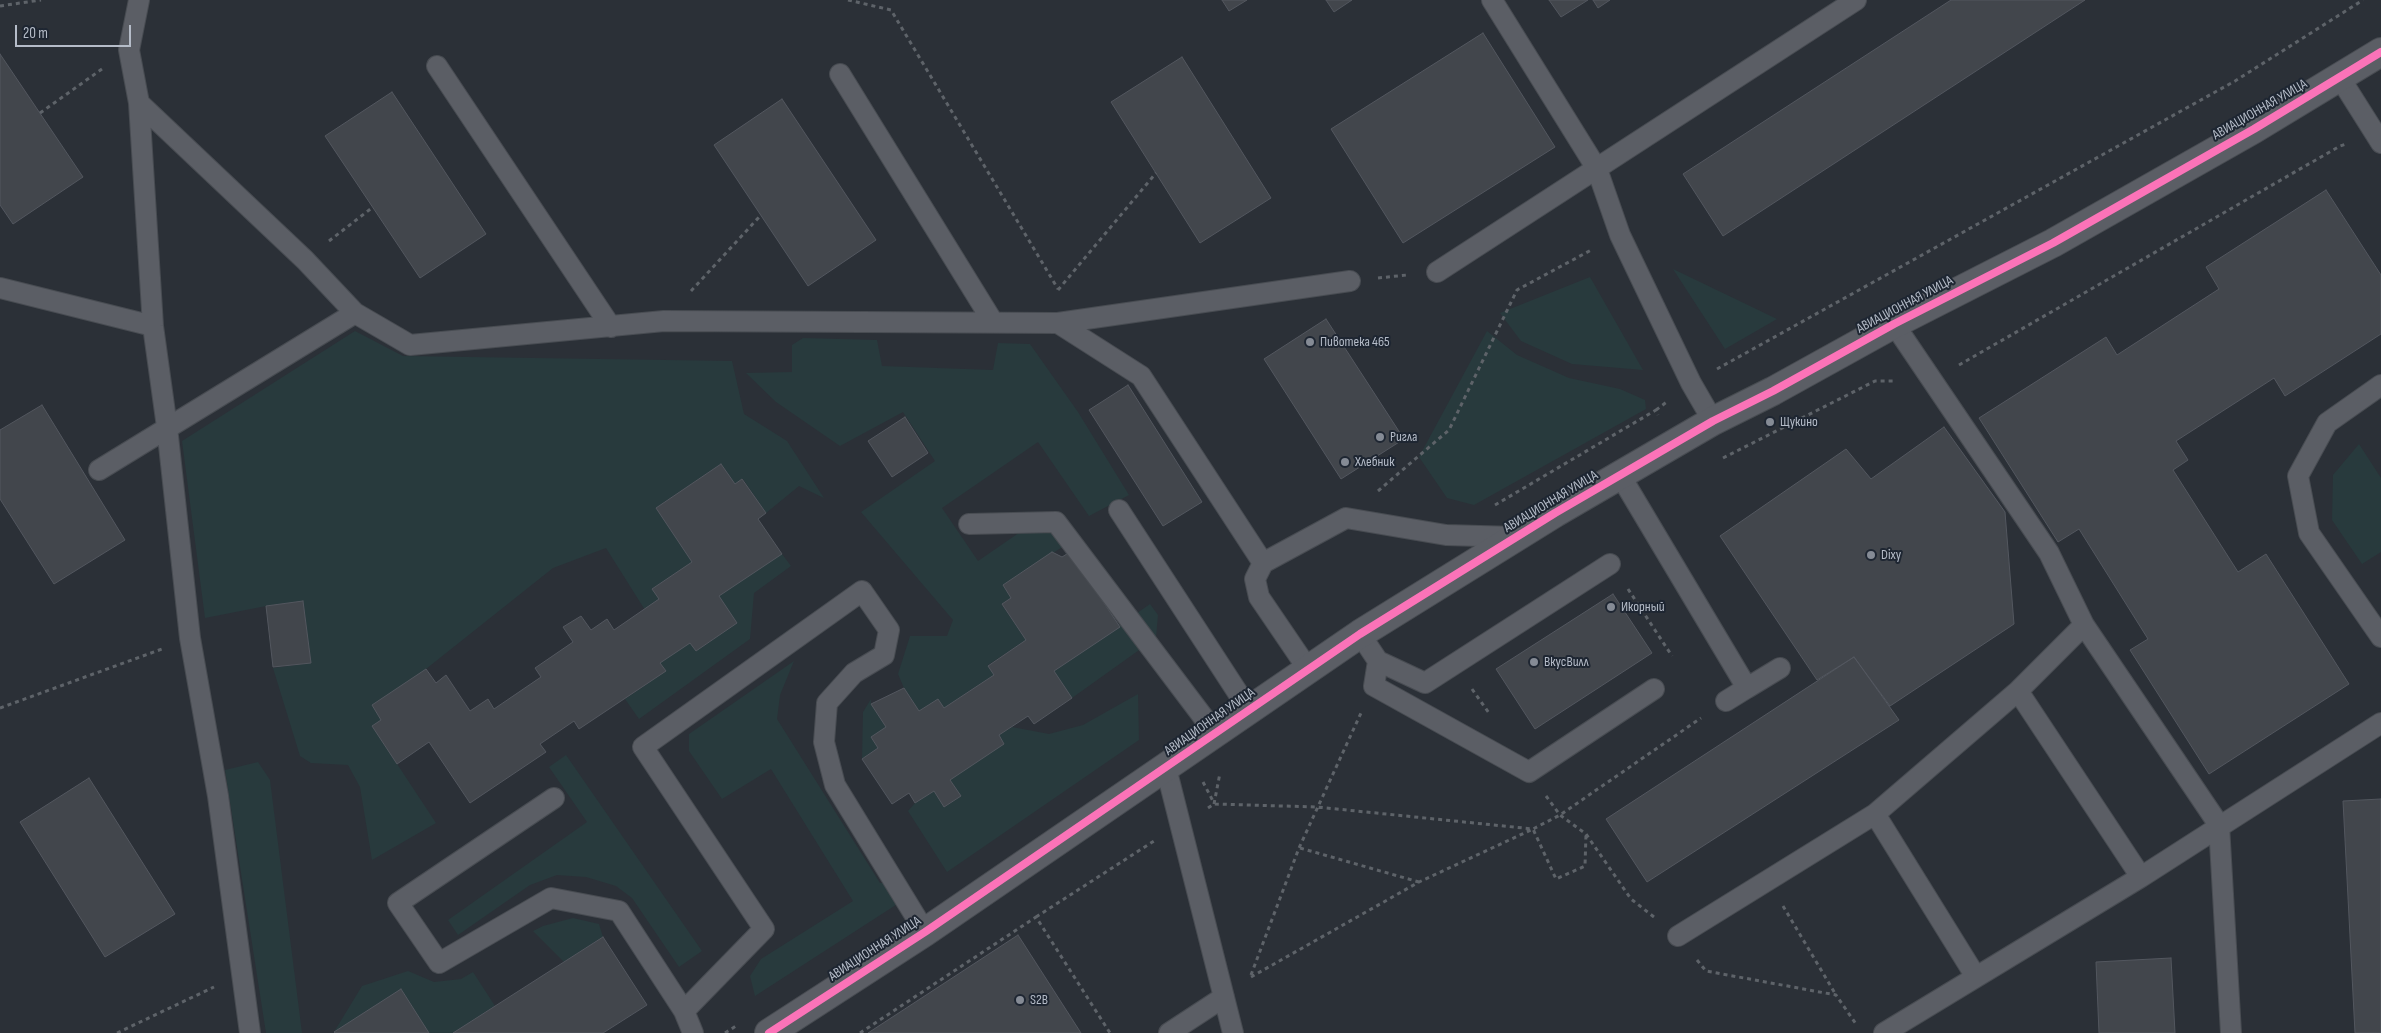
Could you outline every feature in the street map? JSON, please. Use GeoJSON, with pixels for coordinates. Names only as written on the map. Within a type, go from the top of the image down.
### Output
{"type":"FeatureCollection","features":[{"type":"Feature","properties":{"kind":"street","name":"АВИАЦИОННАЯ УЛИЦА"},"geometry":{"type":"LineString","coordinates":[[769,1033],[925,932],[1216,734],[1308,668],[1515,537],[1714,421],[1773,391],[1894,324],[2053,243],[2340,78],[2381,52]]}},
{"type":"Feature","properties":{"kind":"lane"},"geometry":{"type":"LineString","coordinates":[[139,0],[129,50],[139,103],[153,326],[167,427],[190,638],[218,796],[250,1033]]}},
{"type":"Feature","properties":{"kind":"lane"},"geometry":{"type":"LineString","coordinates":[[1492,0],[1597,169],[1620,235],[1691,383],[1714,421]]}},
{"type":"Feature","properties":{"kind":"lane"},"geometry":{"type":"LineString","coordinates":[[1437,272],[1856,0]]}},
{"type":"Feature","properties":{"kind":"lane"},"geometry":{"type":"LineString","coordinates":[[437,66],[611,327]]}},
{"type":"Feature","properties":{"kind":"lane"},"geometry":{"type":"LineString","coordinates":[[840,74],[994,322]]}},
{"type":"Feature","properties":{"kind":"lane"},"geometry":{"type":"LineString","coordinates":[[2340,78],[2381,143]]}},
{"type":"Feature","properties":{"kind":"lane"},"geometry":{"type":"LineString","coordinates":[[139,103],[305,260],[354,313],[410,345],[611,327],[664,320],[1058,323],[1350,281]]}},
{"type":"Feature","properties":{"kind":"lane"},"geometry":{"type":"LineString","coordinates":[[0,288],[153,326]]}},
{"type":"Feature","properties":{"kind":"lane"},"geometry":{"type":"LineString","coordinates":[[99,470],[354,313]]}},
{"type":"Feature","properties":{"kind":"lane"},"geometry":{"type":"LineString","coordinates":[[1058,323],[1141,376],[1263,562]]}},
{"type":"Feature","properties":{"kind":"lane"},"geometry":{"type":"LineString","coordinates":[[1894,324],[2049,553],[2084,625],[2219,825],[2231,1033]]}},
{"type":"Feature","properties":{"kind":"lane"},"geometry":{"type":"LineString","coordinates":[[2381,384],[2327,423],[2298,476],[2309,533],[2381,637]]}},
{"type":"Feature","properties":{"kind":"lane"},"geometry":{"type":"LineString","coordinates":[[1620,475],[1747,688]]}},
{"type":"Feature","properties":{"kind":"lane"},"geometry":{"type":"LineString","coordinates":[[1119,510],[1249,710]]}},
{"type":"Feature","properties":{"kind":"lane"},"geometry":{"type":"LineString","coordinates":[[1308,668],[1259,597],[1255,579],[1263,562],[1346,518],[1446,534],[1515,537]]}},
{"type":"Feature","properties":{"kind":"lane"},"geometry":{"type":"LineString","coordinates":[[969,524],[1056,522],[1216,734]]}},
{"type":"Feature","properties":{"kind":"lane"},"geometry":{"type":"LineString","coordinates":[[1360,634],[1378,661],[1425,683],[1603,568]]}},
{"type":"Feature","properties":{"kind":"lane"},"geometry":{"type":"LineString","coordinates":[[684,1011],[764,929],[643,747],[862,591],[889,630],[884,655],[854,673],[828,703],[824,742],[835,785],[925,932]]}},
{"type":"Feature","properties":{"kind":"lane"},"geometry":{"type":"LineString","coordinates":[[1678,936],[1875,814],[2018,691],[2084,625]]}},
{"type":"Feature","properties":{"kind":"lane"},"geometry":{"type":"LineString","coordinates":[[1378,661],[1374,686],[1529,772],[1654,689]]}},
{"type":"Feature","properties":{"kind":"lane"},"geometry":{"type":"LineString","coordinates":[[1726,701],[1780,668]]}},
{"type":"Feature","properties":{"kind":"lane"},"geometry":{"type":"LineString","coordinates":[[2018,691],[2142,877]]}},
{"type":"Feature","properties":{"kind":"lane"},"geometry":{"type":"LineString","coordinates":[[1884,1033],[2142,877],[2219,825],[2381,723]]}},
{"type":"Feature","properties":{"kind":"lane"},"geometry":{"type":"LineString","coordinates":[[1166,768],[1233,1033]]}},
{"type":"Feature","properties":{"kind":"lane"},"geometry":{"type":"LineString","coordinates":[[554,798],[398,903],[439,963],[551,898],[619,911],[684,1011],[693,1033]]}},
{"type":"Feature","properties":{"kind":"lane"},"geometry":{"type":"LineString","coordinates":[[1875,814],[1976,977]]}},
{"type":"Feature","properties":{"kind":"lane"},"geometry":{"type":"LineString","coordinates":[[1169,1033],[1224,997]]}},
{"type":"Feature","properties":{"kind":"path"},"geometry":{"type":"LineString","coordinates":[[0,6],[41,0]]}},
{"type":"Feature","properties":{"kind":"path"},"geometry":{"type":"LineString","coordinates":[[848,0],[891,10],[1058,289],[1058,323]]}},
{"type":"Feature","properties":{"kind":"path"},"geometry":{"type":"LineString","coordinates":[[1656,410],[1691,383],[2235,81],[2363,0]]}},
{"type":"Feature","properties":{"kind":"path"},"geometry":{"type":"LineString","coordinates":[[40,113],[129,50]]}},
{"type":"Feature","properties":{"kind":"path"},"geometry":{"type":"LineString","coordinates":[[1058,289],[1156,173]]}},
{"type":"Feature","properties":{"kind":"path"},"geometry":{"type":"LineString","coordinates":[[305,260],[373,207]]}},
{"type":"Feature","properties":{"kind":"path"},"geometry":{"type":"LineString","coordinates":[[664,320],[761,215]]}},
{"type":"Feature","properties":{"kind":"path"},"geometry":{"type":"LineString","coordinates":[[1346,518],[1449,430],[1517,290],[1620,235]]}},
{"type":"Feature","properties":{"kind":"path"},"geometry":{"type":"LineString","coordinates":[[1350,281],[1437,272]]}},
{"type":"Feature","properties":{"kind":"path"},"geometry":{"type":"LineString","coordinates":[[1603,568],[1620,577],[1672,656]]}},
{"type":"Feature","properties":{"kind":"path"},"geometry":{"type":"LineString","coordinates":[[0,708],[190,638]]}},
{"type":"Feature","properties":{"kind":"path"},"geometry":{"type":"LineString","coordinates":[[1374,686],[1299,848],[1251,977],[1419,882],[1532,830],[1560,815],[1726,701]]}},
{"type":"Feature","properties":{"kind":"path"},"geometry":{"type":"LineString","coordinates":[[860,1033],[1036,917],[1214,804],[1317,807],[1532,830]]}},
{"type":"Feature","properties":{"kind":"path"},"geometry":{"type":"LineString","coordinates":[[1532,830],[1556,879],[1585,866],[1586,834],[1560,815]]}},
{"type":"Feature","properties":{"kind":"path"},"geometry":{"type":"LineString","coordinates":[[1299,848],[1419,882]]}},
{"type":"Feature","properties":{"kind":"path"},"geometry":{"type":"LineString","coordinates":[[1768,880],[1836,995]]}},
{"type":"Feature","properties":{"kind":"path"},"geometry":{"type":"LineString","coordinates":[[1036,917],[1110,1033]]}},
{"type":"Feature","properties":{"kind":"path"},"geometry":{"type":"LineString","coordinates":[[117,1033],[242,974]]}},
{"type":"Feature","properties":{"kind":"shaded area"},"geometry":{"type":"Polygon","coordinates":[[[1673,269],[1777,319],[1725,349],[1673,269]]]}},
{"type":"Feature","properties":{"kind":"shaded area"},"geometry":{"type":"Polygon","coordinates":[[[1590,277],[1643,370],[1572,364],[1521,341],[1500,313],[1590,277]]]}},
{"type":"Feature","properties":{"kind":"shaded area"},"geometry":{"type":"Polygon","coordinates":[[[355,331],[403,356],[732,361],[744,414],[787,441],[824,498],[799,486],[766,513],[743,479],[735,484],[721,464],[656,508],[692,562],[653,589],[659,599],[645,610],[606,548],[553,568],[426,669],[372,705],[381,720],[372,726],[436,823],[372,860],[360,787],[348,765],[311,763],[300,756],[273,668],[311,663],[303,601],[205,618],[182,441],[355,331]]]}},
{"type":"Feature","properties":{"kind":"shaded area"},"geometry":{"type":"Polygon","coordinates":[[[1487,331],[1517,355],[1569,378],[1620,389],[1645,400],[1646,409],[1474,505],[1447,498],[1419,457],[1487,331]]]}},
{"type":"Feature","properties":{"kind":"shaded area"},"geometry":{"type":"Polygon","coordinates":[[[803,338],[877,340],[882,366],[993,370],[998,343],[1030,344],[1078,412],[1129,495],[1089,516],[1038,442],[942,508],[978,561],[1042,517],[1067,544],[1003,585],[1011,598],[1002,605],[1026,640],[988,665],[994,675],[944,708],[938,699],[919,711],[904,688],[898,674],[910,636],[947,636],[953,620],[861,512],[935,461],[903,412],[840,446],[776,402],[746,373],[792,372],[792,345],[803,338]]]}},
{"type":"Feature","properties":{"kind":"shaded area"},"geometry":{"type":"Polygon","coordinates":[[[2359,444],[2381,478],[2381,552],[2362,564],[2332,520],[2333,475],[2359,444]]]}},
{"type":"Feature","properties":{"kind":"shaded area"},"geometry":{"type":"Polygon","coordinates":[[[782,554],[791,566],[754,593],[750,639],[639,719],[625,699],[666,671],[660,663],[690,643],[696,651],[737,623],[719,596],[782,554]]]}},
{"type":"Feature","properties":{"kind":"shaded area"},"geometry":{"type":"Polygon","coordinates":[[[1150,604],[1158,615],[1156,638],[1072,698],[1054,671],[1150,604]]]}},
{"type":"Feature","properties":{"kind":"shaded area"},"geometry":{"type":"Polygon","coordinates":[[[794,661],[780,695],[777,719],[880,883],[891,883],[902,901],[755,996],[750,976],[761,959],[853,901],[771,769],[722,799],[689,751],[689,734],[794,661]]]}},
{"type":"Feature","properties":{"kind":"shaded area"},"geometry":{"type":"Polygon","coordinates":[[[1138,694],[1139,740],[947,872],[908,811],[915,803],[934,791],[945,807],[960,796],[950,780],[1004,744],[999,735],[1012,727],[1049,734],[1083,725],[1138,694]]]}},
{"type":"Feature","properties":{"kind":"shaded area"},"geometry":{"type":"Polygon","coordinates":[[[871,699],[871,704],[886,727],[871,737],[878,748],[862,759],[863,712],[871,699]]]}},
{"type":"Feature","properties":{"kind":"shaded area"},"geometry":{"type":"Polygon","coordinates":[[[566,755],[702,951],[679,967],[632,898],[616,886],[586,877],[557,875],[530,885],[458,935],[448,920],[587,822],[549,767],[566,755]]]}},
{"type":"Feature","properties":{"kind":"shaded area"},"geometry":{"type":"Polygon","coordinates":[[[258,762],[270,780],[302,1033],[266,1033],[225,770],[258,762]]]}},
{"type":"Feature","properties":{"kind":"shaded area"},"geometry":{"type":"Polygon","coordinates":[[[573,918],[599,924],[603,937],[564,962],[533,931],[543,926],[573,918]]]}},
{"type":"Feature","properties":{"kind":"shaded area"},"geometry":{"type":"Polygon","coordinates":[[[408,971],[434,982],[461,979],[473,972],[495,1006],[453,1033],[334,1032],[362,986],[408,971]]]}},
{"type":"Feature","properties":{"kind":"building"},"geometry":{"type":"Polygon","coordinates":[[[1222,0],[1247,0],[1229,11],[1222,0]]]}},
{"type":"Feature","properties":{"kind":"building"},"geometry":{"type":"Polygon","coordinates":[[[1326,0],[1352,0],[1334,12],[1326,0]]]}},
{"type":"Feature","properties":{"kind":"building"},"geometry":{"type":"Polygon","coordinates":[[[1549,0],[1588,0],[1561,17],[1549,0]]]}},
{"type":"Feature","properties":{"kind":"building"},"geometry":{"type":"Polygon","coordinates":[[[1593,0],[1610,0],[1598,8],[1593,0]]]}},
{"type":"Feature","properties":{"kind":"building"},"geometry":{"type":"Polygon","coordinates":[[[1951,0],[2085,0],[1723,236],[1683,174],[1951,0]]]}},
{"type":"Feature","properties":{"kind":"building"},"geometry":{"type":"Polygon","coordinates":[[[1483,33],[1555,147],[1403,243],[1331,129],[1483,33]]]}},
{"type":"Feature","properties":{"kind":"building"},"geometry":{"type":"Polygon","coordinates":[[[0,54],[83,177],[13,224],[0,205],[0,54]]]}},
{"type":"Feature","properties":{"kind":"building"},"geometry":{"type":"Polygon","coordinates":[[[1182,57],[1271,198],[1200,243],[1111,102],[1182,57]]]}},
{"type":"Feature","properties":{"kind":"building"},"geometry":{"type":"Polygon","coordinates":[[[392,92],[486,234],[420,278],[325,136],[392,92]]]}},
{"type":"Feature","properties":{"kind":"building"},"geometry":{"type":"Polygon","coordinates":[[[782,99],[876,240],[808,286],[714,145],[782,99]]]}},
{"type":"Feature","properties":{"kind":"building"},"geometry":{"type":"Polygon","coordinates":[[[2326,190],[2381,275],[2381,334],[2285,396],[2274,378],[2176,441],[2188,460],[2173,470],[2238,572],[2266,554],[2349,684],[2209,774],[2130,650],[2148,639],[2079,529],[2058,542],[1979,418],[2106,337],[2117,355],[2219,289],[2206,267],[2326,190]]]}},
{"type":"Feature","properties":{"kind":"building"},"geometry":{"type":"Polygon","coordinates":[[[1326,319],[1404,439],[1341,479],[1264,359],[1326,319]]]}},
{"type":"Feature","properties":{"kind":"building"},"geometry":{"type":"Polygon","coordinates":[[[1128,385],[1202,502],[1163,526],[1089,410],[1128,385]]]}},
{"type":"Feature","properties":{"kind":"building"},"geometry":{"type":"Polygon","coordinates":[[[42,405],[125,540],[54,584],[0,499],[0,430],[42,405]]]}},
{"type":"Feature","properties":{"kind":"building"},"geometry":{"type":"Polygon","coordinates":[[[905,417],[928,453],[892,477],[868,441],[905,417]]]}},
{"type":"Feature","properties":{"kind":"building"},"geometry":{"type":"Polygon","coordinates":[[[1944,427],[2005,512],[2014,624],[1890,706],[1854,657],[1817,680],[1720,536],[1846,449],[1871,479],[1944,427]]]}},
{"type":"Feature","properties":{"kind":"building"},"geometry":{"type":"Polygon","coordinates":[[[721,464],[735,484],[742,479],[766,513],[758,519],[782,554],[719,596],[737,623],[696,651],[690,643],[660,663],[666,671],[579,729],[574,721],[540,744],[546,752],[470,803],[429,742],[397,764],[372,726],[381,720],[372,705],[426,669],[436,683],[446,675],[470,711],[488,699],[494,709],[541,677],[535,668],[573,642],[563,627],[581,616],[591,630],[607,619],[614,630],[659,599],[652,589],[692,562],[656,508],[721,464]]]}},
{"type":"Feature","properties":{"kind":"building"},"geometry":{"type":"Polygon","coordinates":[[[1052,552],[1062,557],[1070,552],[1120,627],[1054,671],[1072,698],[1034,724],[1028,716],[999,735],[1004,744],[950,780],[961,796],[944,807],[934,791],[915,803],[909,793],[892,804],[862,759],[878,748],[871,737],[886,727],[871,704],[904,688],[919,711],[938,699],[944,708],[994,675],[988,666],[1026,640],[1002,604],[1011,598],[1003,585],[1052,552]]]}},
{"type":"Feature","properties":{"kind":"building"},"geometry":{"type":"Polygon","coordinates":[[[1613,594],[1652,653],[1535,729],[1496,669],[1613,594]]]}},
{"type":"Feature","properties":{"kind":"building"},"geometry":{"type":"Polygon","coordinates":[[[303,601],[311,663],[273,667],[266,606],[303,601]]]}},
{"type":"Feature","properties":{"kind":"building"},"geometry":{"type":"Polygon","coordinates":[[[1854,657],[1899,720],[1647,882],[1606,819],[1854,657]]]}},
{"type":"Feature","properties":{"kind":"building"},"geometry":{"type":"Polygon","coordinates":[[[89,778],[175,914],[105,957],[20,822],[89,778]]]}},
{"type":"Feature","properties":{"kind":"building"},"geometry":{"type":"Polygon","coordinates":[[[2381,799],[2381,1033],[2355,1033],[2343,801],[2381,799]]]}},
{"type":"Feature","properties":{"kind":"building"},"geometry":{"type":"Polygon","coordinates":[[[1018,935],[1081,1033],[868,1033],[1018,935]]]}},
{"type":"Feature","properties":{"kind":"building"},"geometry":{"type":"Polygon","coordinates":[[[603,937],[647,1005],[603,1033],[453,1033],[603,937]]]}},
{"type":"Feature","properties":{"kind":"building"},"geometry":{"type":"Polygon","coordinates":[[[2171,958],[2175,1033],[2099,1033],[2096,962],[2171,958]]]}},
{"type":"Feature","properties":{"kind":"building"},"geometry":{"type":"Polygon","coordinates":[[[401,989],[429,1033],[334,1032],[401,989]]]}},
{"type":"Feature","properties":{"kind":"cycle path"},"geometry":{"type":"LineString","coordinates":[[769,1033],[925,932],[1360,634],[1555,513],[1713,421],[1773,391],[1894,324],[2053,243],[2254,129],[2381,52]]}},
{"type":"Feature","properties":{"kind":"place","name":"Пивотека 465"},"geometry":{"type":"Point","coordinates":[1310,342]}},
{"type":"Feature","properties":{"kind":"place","name":"Щукино"},"geometry":{"type":"Point","coordinates":[1770,422]}},
{"type":"Feature","properties":{"kind":"place","name":"Ригла"},"geometry":{"type":"Point","coordinates":[1380,437]}},
{"type":"Feature","properties":{"kind":"place","name":"Хлебник"},"geometry":{"type":"Point","coordinates":[1345,462]}},
{"type":"Feature","properties":{"kind":"place","name":"Dixy"},"geometry":{"type":"Point","coordinates":[1871,555]}},
{"type":"Feature","properties":{"kind":"place","name":"Икорный"},"geometry":{"type":"Point","coordinates":[1611,607]}},
{"type":"Feature","properties":{"kind":"place","name":"ВкусВилл"},"geometry":{"type":"Point","coordinates":[1534,662]}},
{"type":"Feature","properties":{"kind":"place","name":"S2B"},"geometry":{"type":"Point","coordinates":[1020,1000]}}]}
